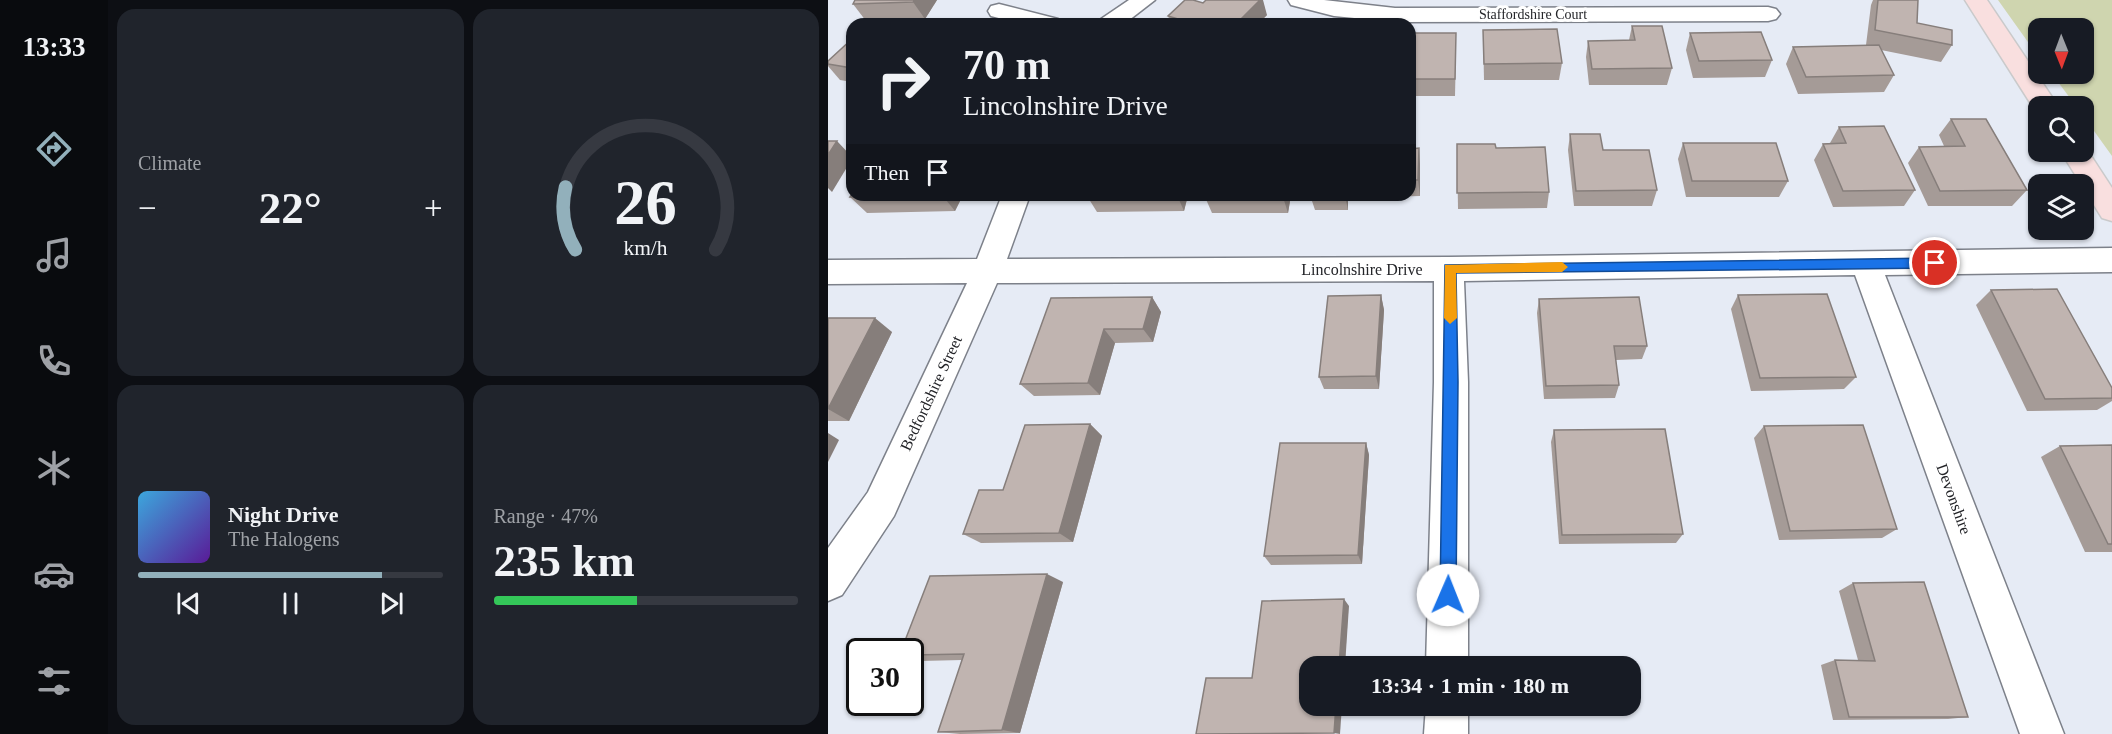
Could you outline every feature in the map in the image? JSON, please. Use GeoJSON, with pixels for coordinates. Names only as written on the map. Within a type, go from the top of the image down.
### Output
{"type":"FeatureCollection","features":[{"type":"Feature","properties":{"kind":"main road"},"geometry":{"type":"LineString","coordinates":[[1976,0],[2038,96]]}},
{"type":"Feature","properties":{"kind":"main road"},"geometry":{"type":"LineString","coordinates":[[2081,162],[2112,210]]}},
{"type":"Feature","properties":{"kind":"street"},"geometry":{"type":"LineString","coordinates":[[1118,18],[1144,0]]}},
{"type":"Feature","properties":{"kind":"street","name":"Staffordshire Court"},"geometry":{"type":"LineString","coordinates":[[1299,0],[1319,7],[1395,15],[1768,14]]}},
{"type":"Feature","properties":{"kind":"street"},"geometry":{"type":"LineString","coordinates":[[999,11],[1026,18]]}},
{"type":"Feature","properties":{"kind":"street","name":"Bedfordshire Street"},"geometry":{"type":"LineString","coordinates":[[828,581],[881,504],[987,272],[1014,201]]}},
{"type":"Feature","properties":{"kind":"street","name":"Lincolnshire Drive"},"geometry":{"type":"LineString","coordinates":[[828,272],[1449,268],[2112,260]]}},
{"type":"Feature","properties":{"kind":"street","name":"Devonshire"},"geometry":{"type":"LineString","coordinates":[[1866,264],[2042,734]]}},
{"type":"Feature","properties":{"kind":"street"},"geometry":{"type":"LineString","coordinates":[[1447,656],[1451,382],[1449,268]]}},
{"type":"Feature","properties":{"kind":"street"},"geometry":{"type":"LineString","coordinates":[[1446,716],[1446,734]]}},
{"type":"Feature","properties":{"kind":"green space"},"geometry":{"type":"Polygon","coordinates":[[[1998,0],[2112,0],[2112,156],[2094,131],[2094,96],[2068,96],[2060,84],[2094,84],[2094,18],[2028,18],[2028,42],[1998,0]]]}},
{"type":"Feature","properties":{"kind":"building"},"geometry":{"type":"Polygon","coordinates":[[[855,0],[915,0],[913,2],[853,4],[855,0]]]}},
{"type":"Feature","properties":{"kind":"building"},"geometry":{"type":"Polygon","coordinates":[[[1185,0],[1203,3],[1206,0],[1260,0],[1242,18],[1175,18],[1168,16],[1185,0]]]}},
{"type":"Feature","properties":{"kind":"building"},"geometry":{"type":"Polygon","coordinates":[[[1878,0],[1918,0],[1917,23],[1952,30],[1952,45],[1875,30],[1878,0]]]}},
{"type":"Feature","properties":{"kind":"building"},"geometry":{"type":"Polygon","coordinates":[[[1632,26],[1662,26],[1672,68],[1592,69],[1588,41],[1635,40],[1632,26]]]}},
{"type":"Feature","properties":{"kind":"building"},"geometry":{"type":"Polygon","coordinates":[[[1557,29],[1562,63],[1484,64],[1483,30],[1557,29]]]}},
{"type":"Feature","properties":{"kind":"building"},"geometry":{"type":"Polygon","coordinates":[[[1761,32],[1772,60],[1699,61],[1690,33],[1761,32]]]}},
{"type":"Feature","properties":{"kind":"building"},"geometry":{"type":"Polygon","coordinates":[[[1416,33],[1456,33],[1455,79],[1416,79],[1416,33]]]}},
{"type":"Feature","properties":{"kind":"building"},"geometry":{"type":"Polygon","coordinates":[[[846,44],[846,67],[828,64],[828,61],[846,44]]]}},
{"type":"Feature","properties":{"kind":"building"},"geometry":{"type":"Polygon","coordinates":[[[1879,45],[1894,75],[1806,77],[1793,47],[1879,45]]]}},
{"type":"Feature","properties":{"kind":"building"},"geometry":{"type":"Polygon","coordinates":[[[1951,119],[1986,119],[2027,190],[1940,191],[1919,147],[1965,146],[1951,119]]]}},
{"type":"Feature","properties":{"kind":"building"},"geometry":{"type":"Polygon","coordinates":[[[1884,126],[1915,190],[1843,191],[1823,144],[1846,143],[1839,127],[1884,126]]]}},
{"type":"Feature","properties":{"kind":"building"},"geometry":{"type":"Polygon","coordinates":[[[1570,134],[1600,134],[1603,150],[1649,150],[1657,190],[1576,191],[1570,134]]]}},
{"type":"Feature","properties":{"kind":"building"},"geometry":{"type":"Polygon","coordinates":[[[828,141],[837,141],[828,155],[828,141]]]}},
{"type":"Feature","properties":{"kind":"building"},"geometry":{"type":"Polygon","coordinates":[[[1683,143],[1776,143],[1788,181],[1692,181],[1683,143]]]}},
{"type":"Feature","properties":{"kind":"building"},"geometry":{"type":"Polygon","coordinates":[[[1457,144],[1495,144],[1496,148],[1545,147],[1549,192],[1457,193],[1457,144]]]}},
{"type":"Feature","properties":{"kind":"building"},"geometry":{"type":"Polygon","coordinates":[[[1416,148],[1419,148],[1418,180],[1416,180],[1416,148]]]}},
{"type":"Feature","properties":{"kind":"building"},"geometry":{"type":"Polygon","coordinates":[[[2057,289],[2112,388],[2112,398],[2045,399],[1991,290],[2057,289]]]}},
{"type":"Feature","properties":{"kind":"building"},"geometry":{"type":"Polygon","coordinates":[[[1827,294],[1856,377],[1760,378],[1738,295],[1827,294]]]}},
{"type":"Feature","properties":{"kind":"building"},"geometry":{"type":"Polygon","coordinates":[[[1381,295],[1376,376],[1319,377],[1328,296],[1381,295]]]}},
{"type":"Feature","properties":{"kind":"building"},"geometry":{"type":"Polygon","coordinates":[[[1152,297],[1143,329],[1104,329],[1088,383],[1020,384],[1051,298],[1152,297]]]}},
{"type":"Feature","properties":{"kind":"building"},"geometry":{"type":"Polygon","coordinates":[[[1639,297],[1647,346],[1614,346],[1619,385],[1546,386],[1539,299],[1639,297]]]}},
{"type":"Feature","properties":{"kind":"building"},"geometry":{"type":"Polygon","coordinates":[[[828,318],[875,318],[828,409],[828,318]]]}},
{"type":"Feature","properties":{"kind":"building"},"geometry":{"type":"Polygon","coordinates":[[[1090,424],[1059,533],[963,534],[979,490],[1003,490],[1025,425],[1090,424]]]}},
{"type":"Feature","properties":{"kind":"building"},"geometry":{"type":"Polygon","coordinates":[[[1863,425],[1897,529],[1790,531],[1764,426],[1863,425]]]}},
{"type":"Feature","properties":{"kind":"building"},"geometry":{"type":"Polygon","coordinates":[[[1665,429],[1683,534],[1562,535],[1554,430],[1665,429]]]}},
{"type":"Feature","properties":{"kind":"building"},"geometry":{"type":"Polygon","coordinates":[[[1280,443],[1366,443],[1358,555],[1264,556],[1280,443]]]}},
{"type":"Feature","properties":{"kind":"building"},"geometry":{"type":"Polygon","coordinates":[[[2112,445],[2112,544],[2108,544],[2060,446],[2112,445]]]}},
{"type":"Feature","properties":{"kind":"building"},"geometry":{"type":"Polygon","coordinates":[[[1047,574],[1002,730],[938,732],[964,654],[924,655],[924,638],[906,638],[930,576],[1047,574]]]}},
{"type":"Feature","properties":{"kind":"building"},"geometry":{"type":"Polygon","coordinates":[[[1924,582],[1968,717],[1849,717],[1835,660],[1875,661],[1853,583],[1924,582]]]}},
{"type":"Feature","properties":{"kind":"building"},"geometry":{"type":"Polygon","coordinates":[[[1344,599],[1340,656],[1299,656],[1299,716],[1335,716],[1334,733],[1196,734],[1206,678],[1252,678],[1262,601],[1344,599]]]}},
{"type":"Feature","properties":{"kind":"slow traffic"},"geometry":{"type":"LineString","coordinates":[[1450,318],[1449,268],[1562,267]]}},
{"type":"Feature","properties":{"kind":"route"},"geometry":{"type":"LineString","coordinates":[[1448,595],[1451,382],[1449,268],[1935,263]]}}]}
